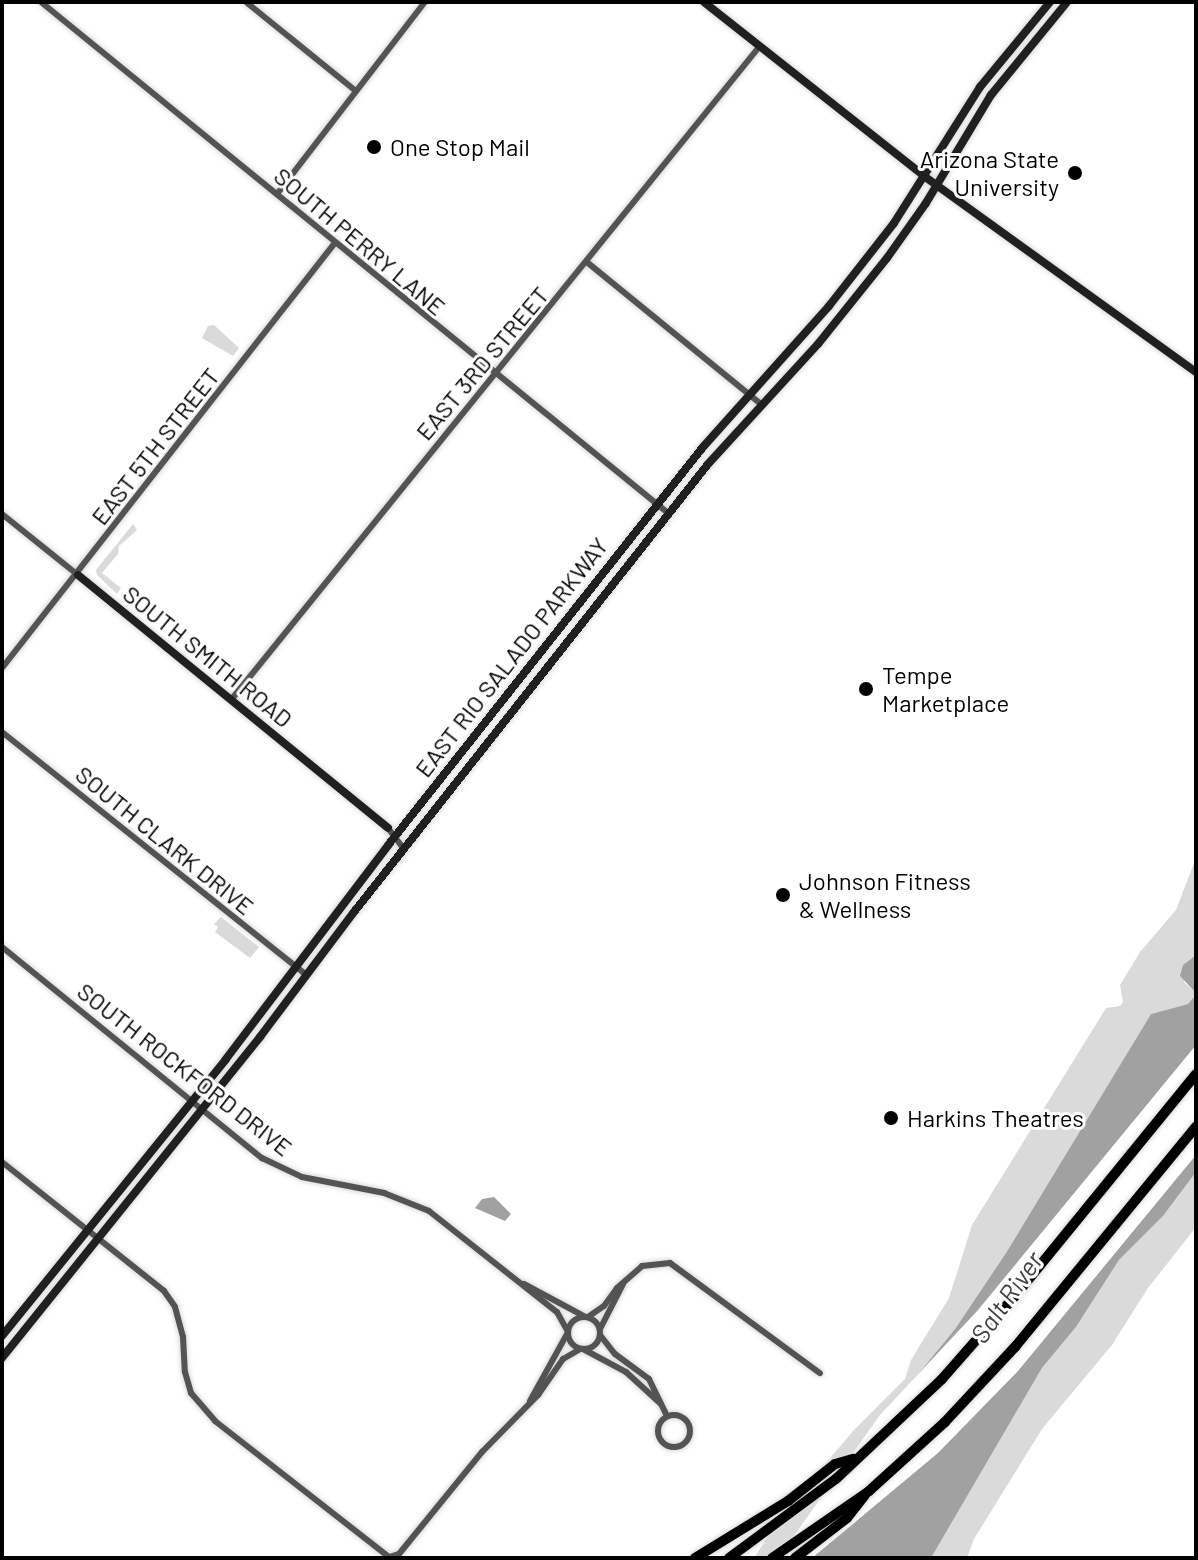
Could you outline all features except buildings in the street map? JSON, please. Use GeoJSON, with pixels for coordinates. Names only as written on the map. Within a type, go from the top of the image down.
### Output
{"type":"FeatureCollection","features":[{"type":"Feature","properties":{"kind":"highway"},"geometry":{"type":"LineString","coordinates":[[707,1558],[756,1530],[884,1436],[964,1356],[1196,1074]]}},
{"type":"Feature","properties":{"kind":"highway"},"geometry":{"type":"LineString","coordinates":[[772,1558],[869,1491],[945,1422],[1007,1356],[1196,1127]]}},
{"type":"Feature","properties":{"kind":"highway"},"geometry":{"type":"LineString","coordinates":[[695,1558],[788,1501],[835,1464],[855,1458]]}},
{"type":"Feature","properties":{"kind":"highway"},"geometry":{"type":"LineString","coordinates":[[729,1558],[817,1494],[855,1458]]}},
{"type":"Feature","properties":{"kind":"highway"},"geometry":{"type":"LineString","coordinates":[[796,1558],[847,1518],[869,1491]]}},
{"type":"Feature","properties":{"kind":"main road"},"geometry":{"type":"LineString","coordinates":[[704,2],[924,176],[1196,372]]}},
{"type":"Feature","properties":{"kind":"main road","name":"EAST RIO SALADO PARKWAY"},"geometry":{"type":"LineString","coordinates":[[2,1336],[192,1100],[396,835],[657,505],[837,296],[894,223],[980,87],[1050,2]]}},
{"type":"Feature","properties":{"kind":"main road","name":"EAST RIO SALADO PARKWAY"},"geometry":{"type":"LineString","coordinates":[[2,1358],[202,1109],[668,513],[818,344],[887,258],[937,185],[991,95],[1067,2]]}},
{"type":"Feature","properties":{"kind":"main road","name":"SOUTH SMITH ROAD"},"geometry":{"type":"LineString","coordinates":[[78,575],[388,828]]}},
{"type":"Feature","properties":{"kind":"street","name":"SOUTH PERRY LANE"},"geometry":{"type":"LineString","coordinates":[[41,2],[334,244],[668,513]]}},
{"type":"Feature","properties":{"kind":"street"},"geometry":{"type":"LineString","coordinates":[[246,2],[356,91]]}},
{"type":"Feature","properties":{"kind":"street"},"geometry":{"type":"LineString","coordinates":[[277,194],[425,2]]}},
{"type":"Feature","properties":{"kind":"street","name":"EAST 3RD STREET"},"geometry":{"type":"LineString","coordinates":[[231,700],[588,263],[759,47]]}},
{"type":"Feature","properties":{"kind":"street","name":"EAST 5TH STREET"},"geometry":{"type":"LineString","coordinates":[[2,668],[78,575],[334,244]]}},
{"type":"Feature","properties":{"kind":"street"},"geometry":{"type":"LineString","coordinates":[[588,263],[762,405]]}},
{"type":"Feature","properties":{"kind":"street","name":"SOUTH SMITH ROAD"},"geometry":{"type":"LineString","coordinates":[[2,514],[78,575]]}},
{"type":"Feature","properties":{"kind":"street","name":"SOUTH CLARK DRIVE"},"geometry":{"type":"LineString","coordinates":[[2,732],[306,975]]}},
{"type":"Feature","properties":{"kind":"street","name":"SOUTH SMITH ROAD"},"geometry":{"type":"LineString","coordinates":[[388,828],[404,849]]}},
{"type":"Feature","properties":{"kind":"street","name":"SOUTH SMITH ROAD"},"geometry":{"type":"LineString","coordinates":[[396,835],[411,840]]}},
{"type":"Feature","properties":{"kind":"street","name":"SOUTH ROCKFORD DRIVE"},"geometry":{"type":"LineString","coordinates":[[2,947],[251,1150],[287,1171],[320,1182],[384,1193],[429,1211],[524,1284],[586,1317]]}},
{"type":"Feature","properties":{"kind":"street"},"geometry":{"type":"LineString","coordinates":[[2,1162],[164,1291],[175,1307],[183,1337],[185,1372],[196,1400],[241,1442],[394,1558],[482,1452],[538,1395],[563,1359],[594,1346],[623,1284]]}},
{"type":"Feature","properties":{"kind":"street"},"geometry":{"type":"LineString","coordinates":[[530,1401],[572,1321],[604,1306],[642,1266],[670,1263],[820,1373]]}},
{"type":"Feature","properties":{"kind":"street","name":"SOUTH ROCKFORD DRIVE"},"geometry":{"type":"LineString","coordinates":[[524,1284],[528,1292],[557,1312],[568,1332]]}},
{"type":"Feature","properties":{"kind":"street"},"geometry":{"type":"LineString","coordinates":[[586,1317],[615,1354],[649,1379],[667,1416]]}},
{"type":"Feature","properties":{"kind":"street"},"geometry":{"type":"LineString","coordinates":[[568,1332],[572,1344],[626,1372],[661,1404]]}},
{"type":"Feature","properties":{"kind":"street"},"geometry":{"type":"LineString","coordinates":[[667,1416],[679,1416],[687,1422],[690,1431],[682,1444],[673,1446],[660,1439],[659,1425],[667,1416]]}},
{"type":"Feature","properties":{"kind":"shaded area"},"geometry":{"type":"Polygon","coordinates":[[[214,325],[239,348],[233,356],[202,338],[208,326],[214,325]]]}},
{"type":"Feature","properties":{"kind":"shaded area"},"geometry":{"type":"Polygon","coordinates":[[[133,524],[137,530],[119,546],[118,554],[102,573],[121,588],[117,594],[97,575],[96,570],[133,524]]]}},
{"type":"Feature","properties":{"kind":"shaded area"},"geometry":{"type":"Polygon","coordinates":[[[1196,858],[1196,955],[1183,965],[1184,982],[1195,992],[1194,997],[1188,1004],[1151,1014],[1006,1253],[955,1329],[883,1417],[782,1558],[754,1558],[781,1516],[854,1430],[905,1379],[911,1360],[949,1298],[972,1225],[1106,1008],[1120,1006],[1123,1002],[1120,985],[1140,952],[1176,910],[1196,858]]]}},
{"type":"Feature","properties":{"kind":"shaded area"},"geometry":{"type":"Polygon","coordinates":[[[221,917],[259,947],[250,958],[215,932],[218,927],[214,924],[221,917]]]}},
{"type":"Feature","properties":{"kind":"shaded area"},"geometry":{"type":"Polygon","coordinates":[[[1196,1172],[1196,1227],[1148,1288],[1112,1345],[1042,1429],[974,1539],[967,1558],[931,1558],[1042,1368],[1076,1327],[1119,1260],[1163,1216],[1196,1172]]]}},
{"type":"Feature","properties":{"kind":"water","name":"Salt River"},"geometry":{"type":"Polygon","coordinates":[[[1196,955],[1196,1172],[1163,1216],[1119,1260],[1076,1327],[1042,1368],[931,1558],[782,1558],[883,1417],[955,1329],[1006,1253],[1151,1014],[1188,1004],[1194,997],[1195,992],[1180,976],[1183,965],[1196,955]]]}},
{"type":"Feature","properties":{"kind":"water"},"geometry":{"type":"Polygon","coordinates":[[[494,1197],[511,1214],[505,1221],[475,1208],[482,1199],[494,1197]]]}},
{"type":"Feature","properties":{"kind":"pier"},"geometry":{"type":"Polygon","coordinates":[[[1196,1045],[1196,1155],[1018,1371],[938,1453],[812,1558],[778,1558],[880,1415],[978,1310],[1196,1045]]]}},
{"type":"Feature","properties":{"kind":"place","name":"One Stop Mail"},"geometry":{"type":"Point","coordinates":[374,147]}},
{"type":"Feature","properties":{"kind":"place","name":"Arizona State University"},"geometry":{"type":"Point","coordinates":[1075,173]}},
{"type":"Feature","properties":{"kind":"place","name":"Tempe Marketplace"},"geometry":{"type":"Point","coordinates":[866,689]}},
{"type":"Feature","properties":{"kind":"place","name":"Johnson Fitness & Wellness"},"geometry":{"type":"Point","coordinates":[783,895]}},
{"type":"Feature","properties":{"kind":"place","name":"Harkins Theatres"},"geometry":{"type":"Point","coordinates":[891,1118]}}]}
